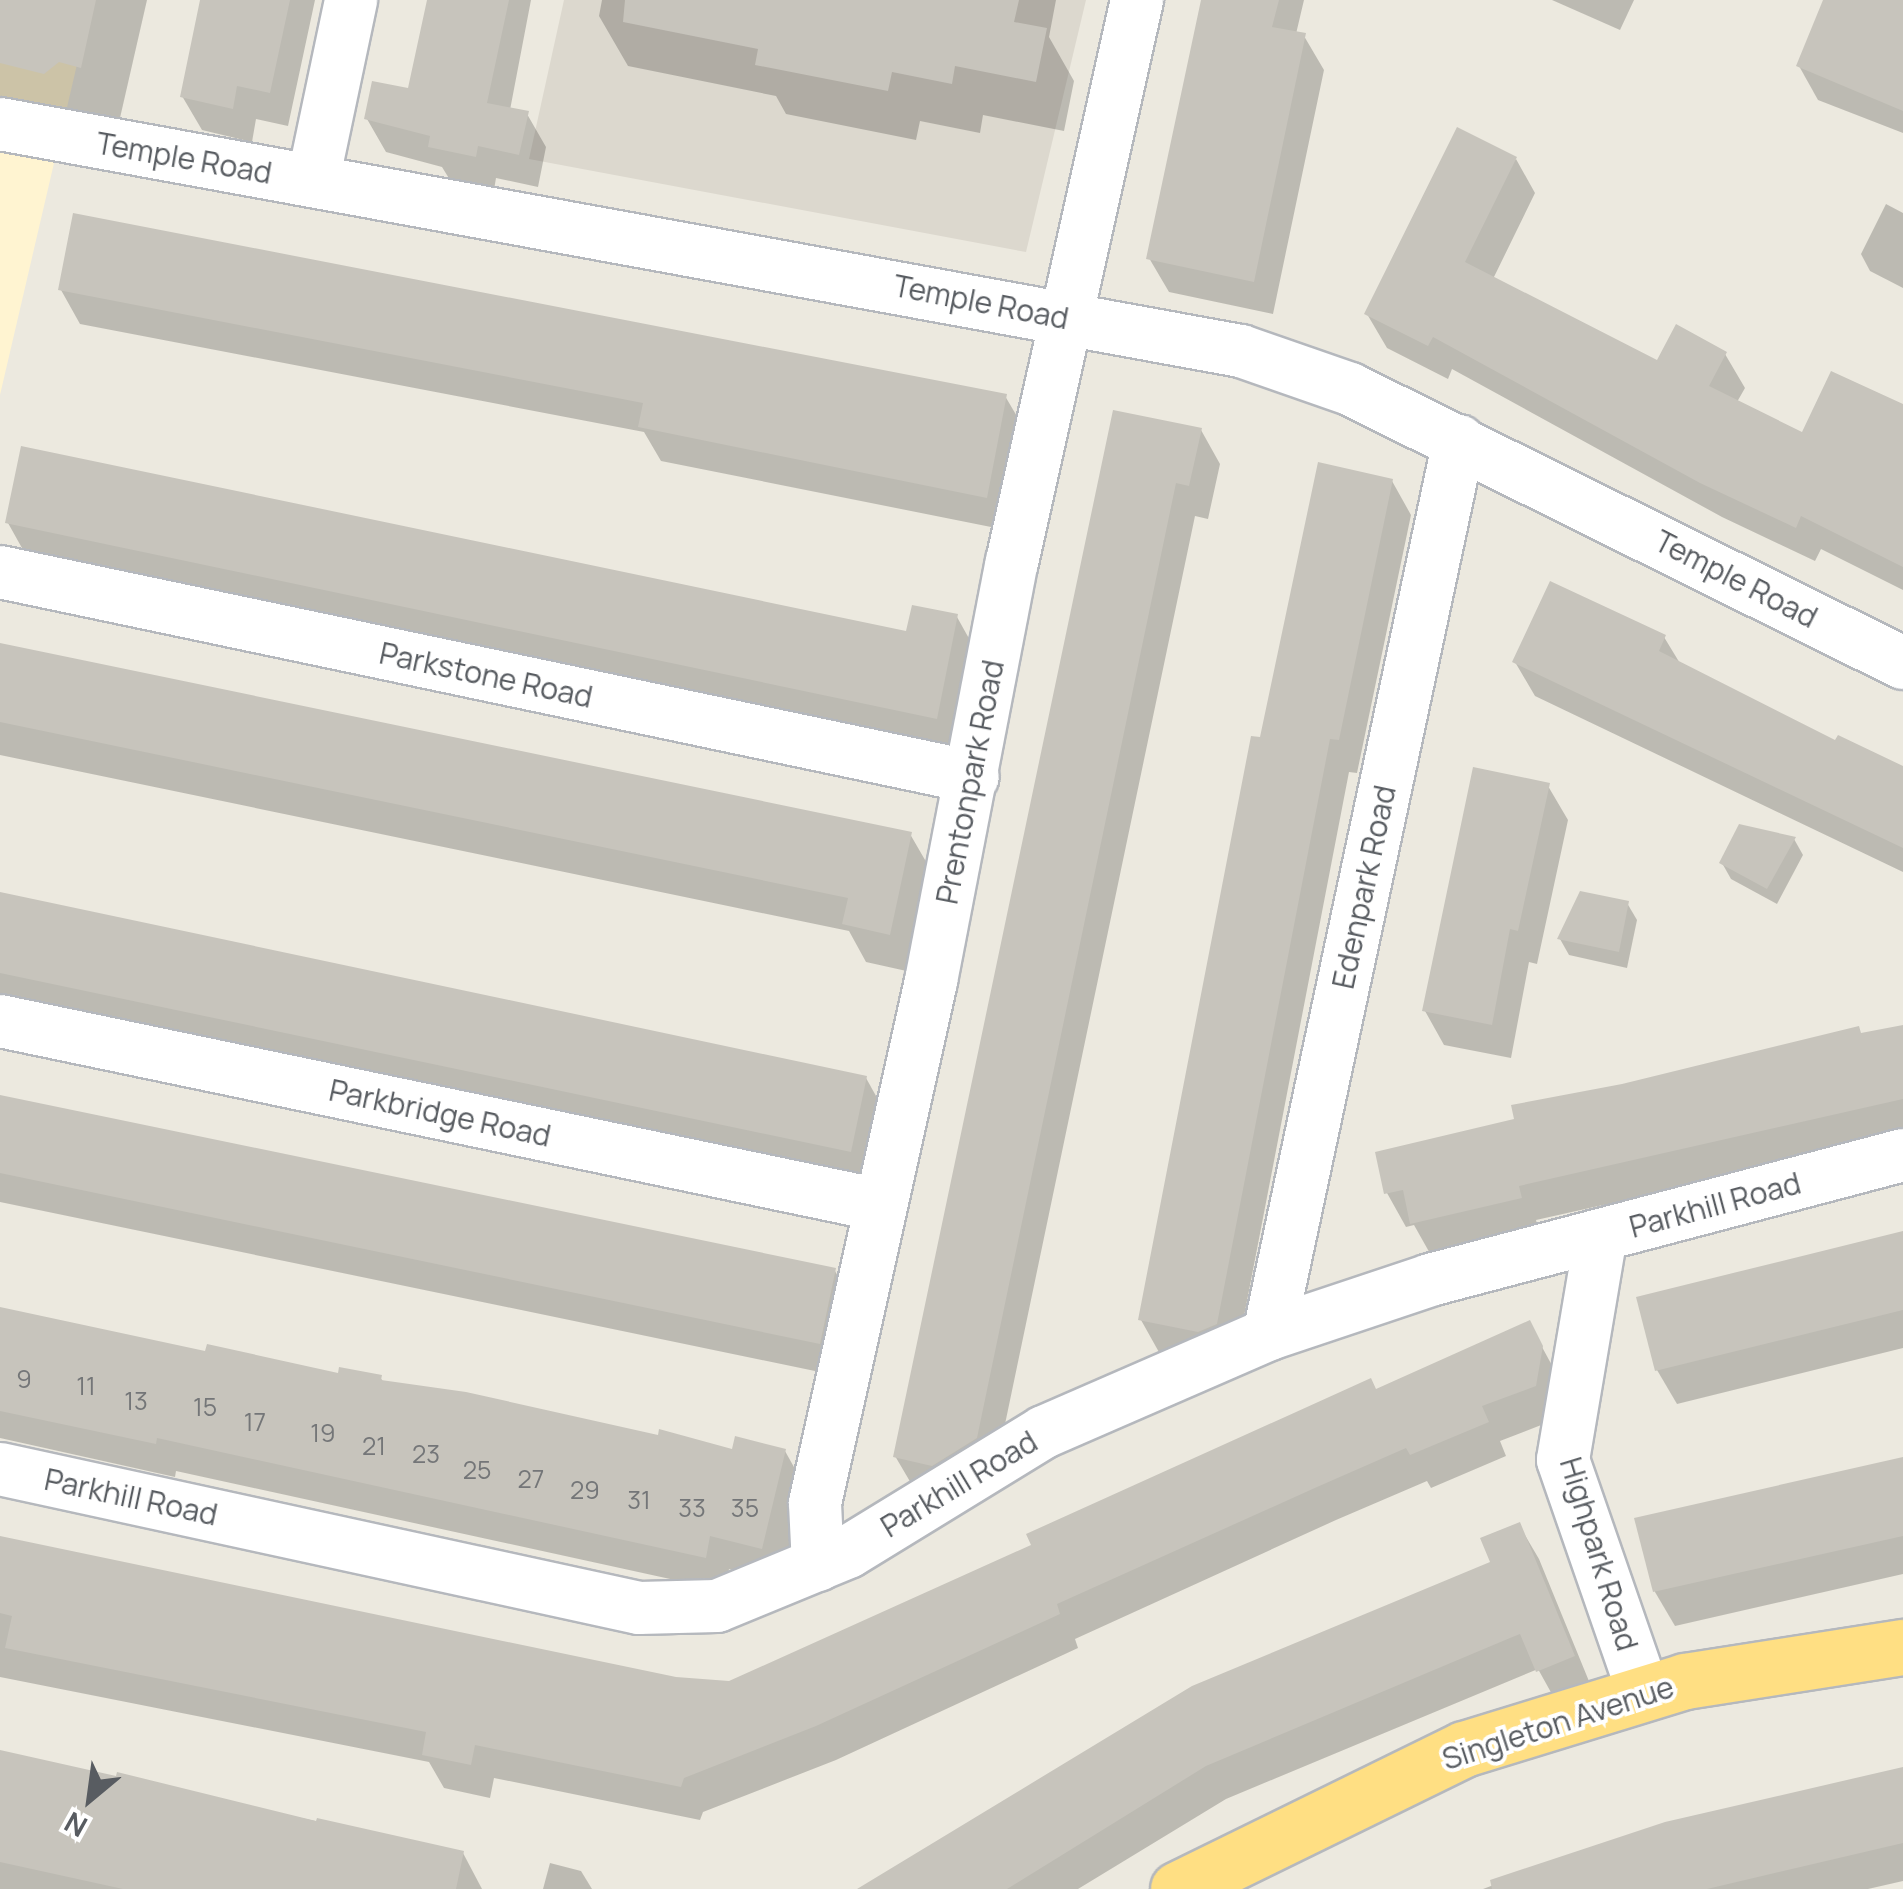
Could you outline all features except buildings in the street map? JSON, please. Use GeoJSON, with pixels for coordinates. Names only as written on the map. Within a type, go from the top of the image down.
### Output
{"type":"FeatureCollection","features":[{"type":"Feature","properties":{"kind":"highway","name":"Singleton Avenue"},"geometry":{"type":"LineString","coordinates":[[1178,1889],[1464,1749],[1685,1681],[1903,1647]]}},
{"type":"Feature","properties":{"kind":"street"},"geometry":{"type":"LineString","coordinates":[[314,181],[351,0]]}},
{"type":"Feature","properties":{"kind":"street","name":"Prentonpark Road"},"geometry":{"type":"LineString","coordinates":[[818,1565],[814,1502],[973,777],[1012,562],[1137,0]]}},
{"type":"Feature","properties":{"kind":"street","name":"Temple Road"},"geometry":{"type":"LineString","coordinates":[[0,124],[1241,352],[1350,389],[1903,663]]}},
{"type":"Feature","properties":{"kind":"street","name":"Edenpark Road"},"geometry":{"type":"LineString","coordinates":[[1269,1334],[1458,440]]}},
{"type":"Feature","properties":{"kind":"street","name":"Parkstone Road"},"geometry":{"type":"LineString","coordinates":[[0,572],[973,777]]}},
{"type":"Feature","properties":{"kind":"street","name":"Parkbridge Road"},"geometry":{"type":"LineString","coordinates":[[0,1021],[880,1206]]}},
{"type":"Feature","properties":{"kind":"street","name":"Parkhill Road"},"geometry":{"type":"LineString","coordinates":[[0,1469],[639,1608],[717,1606],[848,1552],[1044,1432],[1269,1334],[1430,1280],[1903,1156]]}},
{"type":"Feature","properties":{"kind":"street","name":"Highpark Road"},"geometry":{"type":"LineString","coordinates":[[1601,1234],[1563,1460],[1644,1694]]}},
{"type":"Feature","properties":{"kind":"shaded area"},"geometry":{"type":"Polygon","coordinates":[[[0,0],[92,0],[0,395],[0,0]]]}},
{"type":"Feature","properties":{"kind":"shaded area"},"geometry":{"type":"Polygon","coordinates":[[[564,0],[1086,0],[1026,252],[529,159],[564,0]]]}}]}
